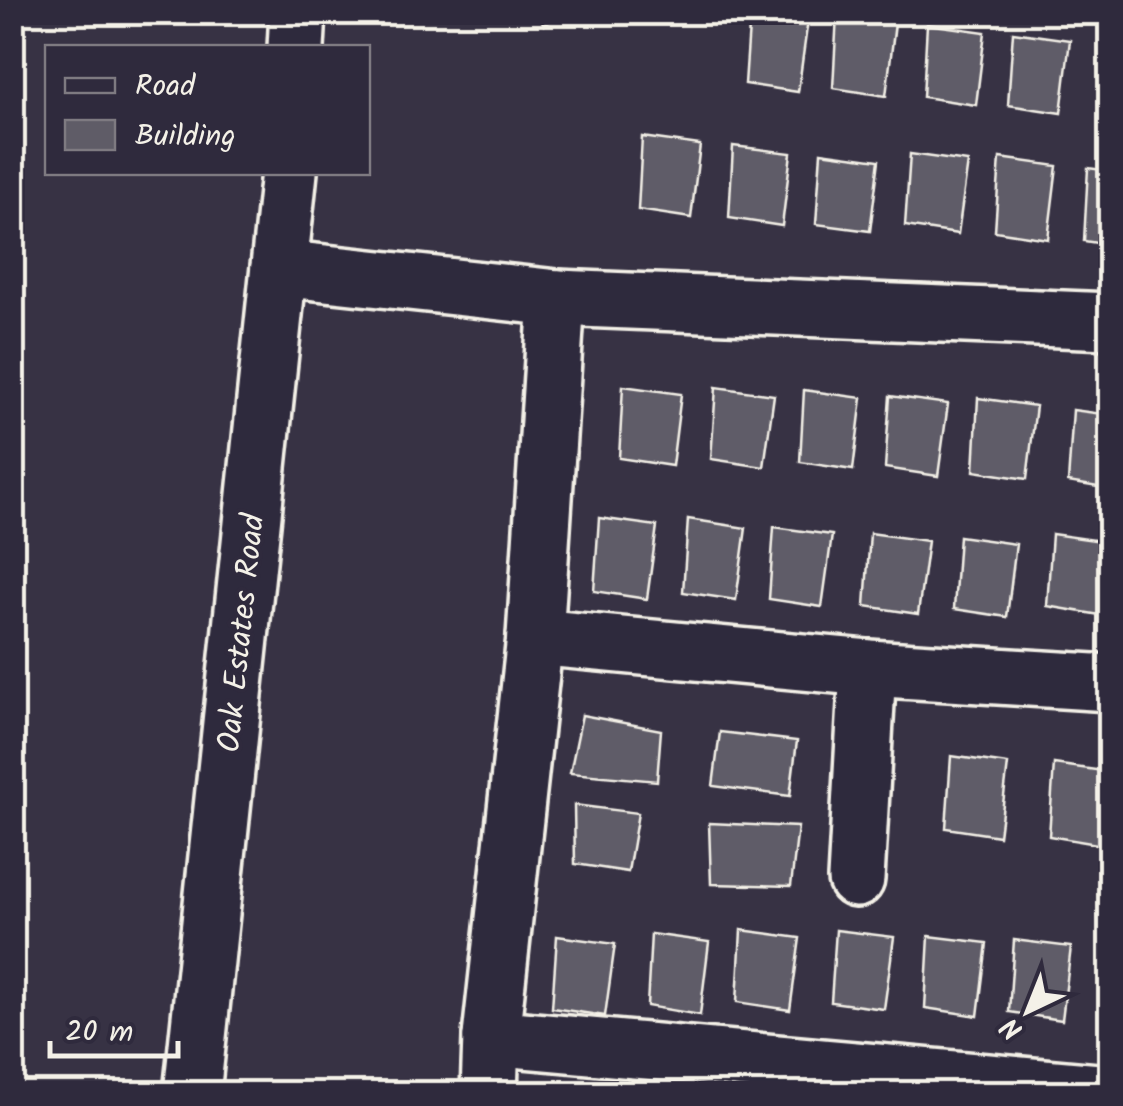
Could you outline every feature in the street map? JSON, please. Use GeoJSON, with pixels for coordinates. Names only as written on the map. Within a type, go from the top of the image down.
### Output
{"type":"FeatureCollection","features":[{"type":"Feature","properties":{"kind":"street"},"geometry":{"type":"LineString","coordinates":[[296,45],[298,12]]}},
{"type":"Feature","properties":{"kind":"street","name":"Oak Estates Road"},"geometry":{"type":"LineString","coordinates":[[192,1094],[288,175]]}},
{"type":"Feature","properties":{"kind":"street"},"geometry":{"type":"LineString","coordinates":[[279,268],[557,298],[1110,321]]}},
{"type":"Feature","properties":{"kind":"street"},"geometry":{"type":"LineString","coordinates":[[489,1094],[491,1037],[536,637],[557,298]]}},
{"type":"Feature","properties":{"kind":"street"},"geometry":{"type":"LineString","coordinates":[[536,637],[868,668],[1110,683]]}},
{"type":"Feature","properties":{"kind":"street"},"geometry":{"type":"LineString","coordinates":[[856,880],[868,668]]}},
{"type":"Feature","properties":{"kind":"street"},"geometry":{"type":"LineString","coordinates":[[491,1037],[1110,1093]]}},
{"type":"Feature","properties":{"kind":"building"},"geometry":{"type":"Polygon","coordinates":[[[537,12],[567,12],[544,25],[537,12]]]}},
{"type":"Feature","properties":{"kind":"building"},"geometry":{"type":"Polygon","coordinates":[[[750,12],[808,20],[798,92],[745,84],[750,12]]]}},
{"type":"Feature","properties":{"kind":"building"},"geometry":{"type":"Polygon","coordinates":[[[837,15],[895,23],[886,96],[833,88],[837,15]]]}},
{"type":"Feature","properties":{"kind":"building"},"geometry":{"type":"Polygon","coordinates":[[[927,24],[985,32],[976,105],[923,97],[927,24]]]}},
{"type":"Feature","properties":{"kind":"building"},"geometry":{"type":"Polygon","coordinates":[[[1013,32],[1070,40],[1061,113],[1008,105],[1013,32]]]}},
{"type":"Feature","properties":{"kind":"building"},"geometry":{"type":"Polygon","coordinates":[[[1106,35],[1110,36],[1110,109],[1101,107],[1106,35]]]}},
{"type":"Feature","properties":{"kind":"building"},"geometry":{"type":"Polygon","coordinates":[[[642,137],[700,145],[691,218],[638,210],[642,137]]]}},
{"type":"Feature","properties":{"kind":"building"},"geometry":{"type":"Polygon","coordinates":[[[733,146],[791,153],[782,226],[729,218],[733,146]]]}},
{"type":"Feature","properties":{"kind":"building"},"geometry":{"type":"Polygon","coordinates":[[[821,152],[879,160],[870,231],[816,224],[821,152]]]}},
{"type":"Feature","properties":{"kind":"building"},"geometry":{"type":"Polygon","coordinates":[[[910,154],[968,162],[958,234],[905,226],[910,154]]]}},
{"type":"Feature","properties":{"kind":"building"},"geometry":{"type":"Polygon","coordinates":[[[1000,158],[1057,166],[1048,239],[995,231],[1000,158]]]}},
{"type":"Feature","properties":{"kind":"building"},"geometry":{"type":"Polygon","coordinates":[[[1088,168],[1110,171],[1110,245],[1084,241],[1088,168]]]}},
{"type":"Feature","properties":{"kind":"building"},"geometry":{"type":"Polygon","coordinates":[[[623,386],[681,394],[672,466],[619,458],[623,386]]]}},
{"type":"Feature","properties":{"kind":"building"},"geometry":{"type":"Polygon","coordinates":[[[716,387],[774,395],[764,467],[711,459],[716,387]]]}},
{"type":"Feature","properties":{"kind":"building"},"geometry":{"type":"Polygon","coordinates":[[[804,390],[862,398],[853,470],[800,462],[804,390]]]}},
{"type":"Feature","properties":{"kind":"building"},"geometry":{"type":"Polygon","coordinates":[[[890,396],[948,404],[938,476],[885,468],[890,396]]]}},
{"type":"Feature","properties":{"kind":"building"},"geometry":{"type":"Polygon","coordinates":[[[978,398],[1036,406],[1027,479],[974,471],[978,398]]]}},
{"type":"Feature","properties":{"kind":"building"},"geometry":{"type":"Polygon","coordinates":[[[1073,410],[1110,415],[1110,489],[1068,482],[1073,410]]]}},
{"type":"Feature","properties":{"kind":"building"},"geometry":{"type":"Polygon","coordinates":[[[599,518],[657,526],[647,599],[594,591],[599,518]]]}},
{"type":"Feature","properties":{"kind":"building"},"geometry":{"type":"Polygon","coordinates":[[[688,519],[746,528],[736,600],[683,592],[688,519]]]}},
{"type":"Feature","properties":{"kind":"building"},"geometry":{"type":"Polygon","coordinates":[[[774,527],[832,535],[822,607],[769,599],[774,527]]]}},
{"type":"Feature","properties":{"kind":"building"},"geometry":{"type":"Polygon","coordinates":[[[870,533],[928,541],[918,614],[865,606],[870,533]]]}},
{"type":"Feature","properties":{"kind":"building"},"geometry":{"type":"Polygon","coordinates":[[[1052,534],[1109,542],[1100,615],[1047,606],[1052,534]]]}},
{"type":"Feature","properties":{"kind":"building"},"geometry":{"type":"Polygon","coordinates":[[[959,536],[1016,544],[1007,617],[954,609],[959,536]]]}},
{"type":"Feature","properties":{"kind":"building"},"geometry":{"type":"Polygon","coordinates":[[[582,715],[661,730],[657,781],[570,773],[582,715]]]}},
{"type":"Feature","properties":{"kind":"building"},"geometry":{"type":"Polygon","coordinates":[[[720,732],[797,741],[790,796],[713,786],[720,732]]]}},
{"type":"Feature","properties":{"kind":"building"},"geometry":{"type":"Polygon","coordinates":[[[951,756],[1008,764],[999,836],[946,828],[951,756]]]}},
{"type":"Feature","properties":{"kind":"building"},"geometry":{"type":"Polygon","coordinates":[[[1054,764],[1110,772],[1103,845],[1049,836],[1054,764]]]}},
{"type":"Feature","properties":{"kind":"building"},"geometry":{"type":"Polygon","coordinates":[[[574,805],[638,813],[628,872],[575,864],[574,805]]]}},
{"type":"Feature","properties":{"kind":"building"},"geometry":{"type":"Polygon","coordinates":[[[709,823],[798,827],[791,886],[711,884],[709,823]]]}},
{"type":"Feature","properties":{"kind":"building"},"geometry":{"type":"Polygon","coordinates":[[[741,930],[800,938],[790,1010],[737,1002],[741,930]]]}},
{"type":"Feature","properties":{"kind":"building"},"geometry":{"type":"Polygon","coordinates":[[[836,930],[894,937],[884,1009],[831,1002],[836,930]]]}},
{"type":"Feature","properties":{"kind":"building"},"geometry":{"type":"Polygon","coordinates":[[[651,934],[709,942],[700,1015],[647,1006],[651,934]]]}},
{"type":"Feature","properties":{"kind":"building"},"geometry":{"type":"Polygon","coordinates":[[[557,936],[615,944],[605,1016],[552,1008],[557,936]]]}},
{"type":"Feature","properties":{"kind":"building"},"geometry":{"type":"Polygon","coordinates":[[[929,936],[987,943],[978,1016],[925,1008],[929,936]]]}},
{"type":"Feature","properties":{"kind":"building"},"geometry":{"type":"Polygon","coordinates":[[[1014,940],[1071,947],[1062,1020],[1009,1012],[1014,940]]]}},
{"type":"Feature","properties":{"kind":"building"},"geometry":{"type":"Polygon","coordinates":[[[1107,945],[1110,946],[1110,1019],[1103,1018],[1107,945]]]}}]}
